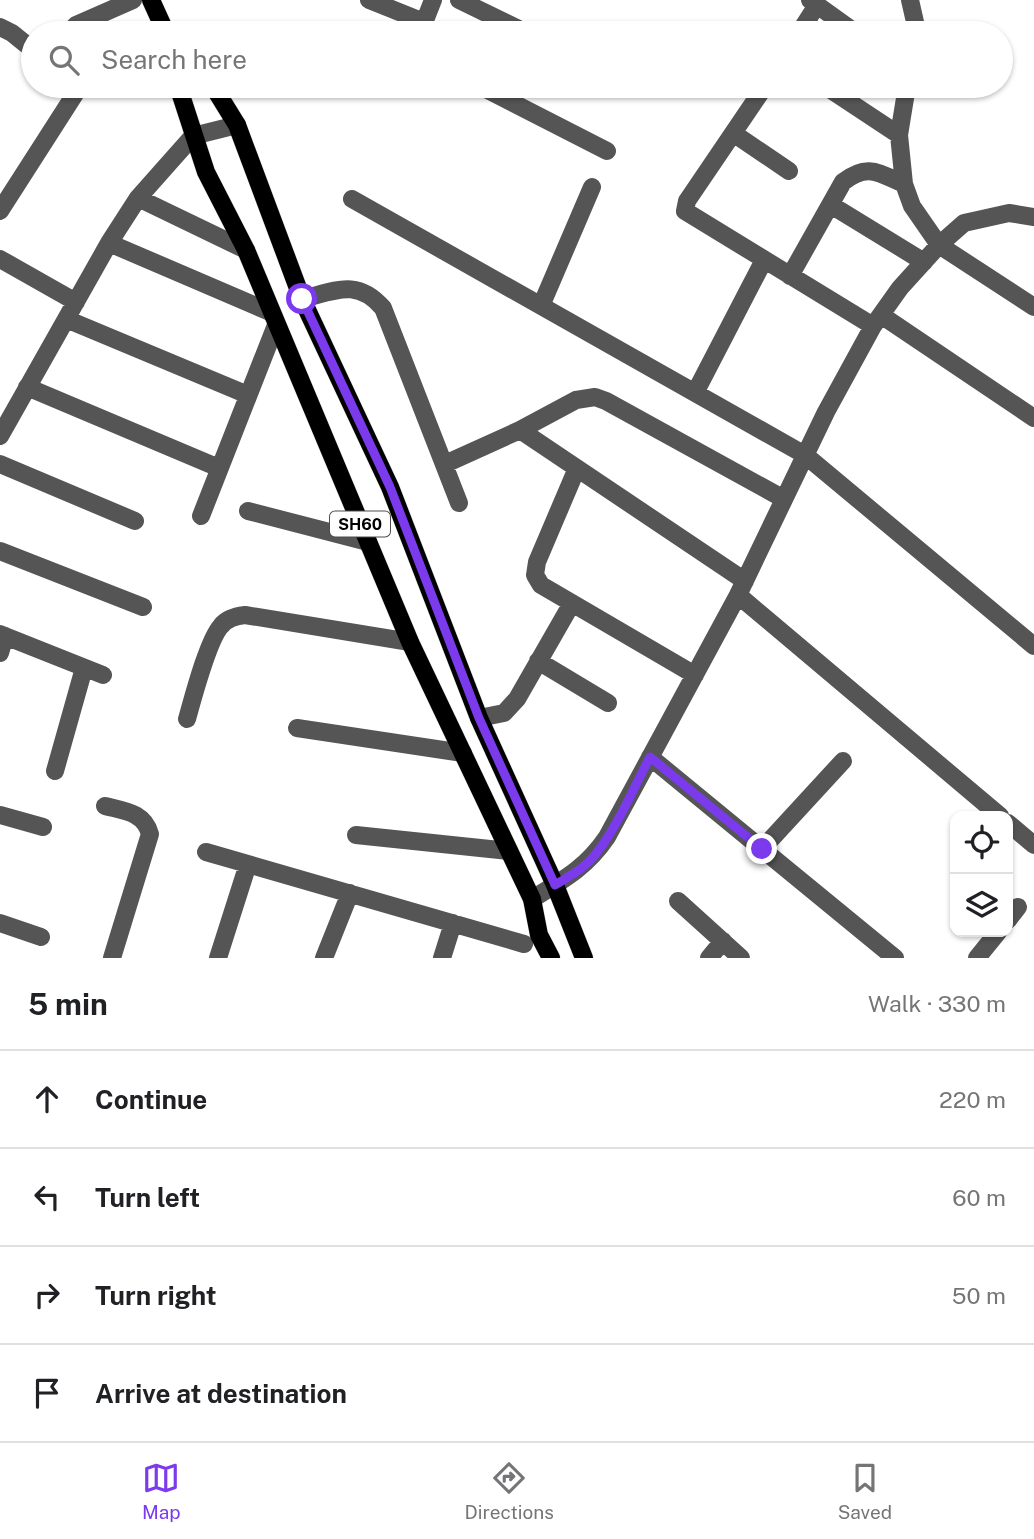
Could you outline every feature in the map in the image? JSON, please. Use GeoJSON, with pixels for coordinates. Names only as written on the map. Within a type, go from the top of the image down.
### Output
{"type":"FeatureCollection","features":[{"type":"Feature","properties":{"kind":"main road"},"geometry":{"type":"LineString","coordinates":[[151,0],[161,21]]}},
{"type":"Feature","properties":{"kind":"main road","name":"SH60"},"geometry":{"type":"LineString","coordinates":[[182,98],[206,172],[246,250],[410,642],[532,899],[528,945],[551,958]]}},
{"type":"Feature","properties":{"kind":"main road","name":"SH60"},"geometry":{"type":"LineString","coordinates":[[220,98],[237,125],[302,299],[390,487],[479,718],[555,885],[584,958]]}},
{"type":"Feature","properties":{"kind":"street"},"geometry":{"type":"LineString","coordinates":[[85,21],[133,0]]}},
{"type":"Feature","properties":{"kind":"street"},"geometry":{"type":"LineString","coordinates":[[158,0],[163,21]]}},
{"type":"Feature","properties":{"kind":"street"},"geometry":{"type":"LineString","coordinates":[[369,0],[409,21]]}},
{"type":"Feature","properties":{"kind":"street"},"geometry":{"type":"LineString","coordinates":[[425,21],[433,0]]}},
{"type":"Feature","properties":{"kind":"street"},"geometry":{"type":"LineString","coordinates":[[459,0],[502,21]]}},
{"type":"Feature","properties":{"kind":"street"},"geometry":{"type":"LineString","coordinates":[[910,0],[915,21]]}},
{"type":"Feature","properties":{"kind":"street"},"geometry":{"type":"LineString","coordinates":[[805,21],[814,3],[839,21]]}},
{"type":"Feature","properties":{"kind":"street"},"geometry":{"type":"LineString","coordinates":[[0,27],[21,40]]}},
{"type":"Feature","properties":{"kind":"street"},"geometry":{"type":"LineString","coordinates":[[0,211],[72,98]]}},
{"type":"Feature","properties":{"kind":"street"},"geometry":{"type":"LineString","coordinates":[[503,98],[607,151]]}},
{"type":"Feature","properties":{"kind":"street"},"geometry":{"type":"LineString","coordinates":[[757,98],[687,201],[685,211],[790,276],[877,321],[1034,418]]}},
{"type":"Feature","properties":{"kind":"street"},"geometry":{"type":"LineString","coordinates":[[843,98],[900,135]]}},
{"type":"Feature","properties":{"kind":"street"},"geometry":{"type":"LineString","coordinates":[[905,98],[900,135],[904,184],[912,206],[939,245],[1034,307]]}},
{"type":"Feature","properties":{"kind":"street"},"geometry":{"type":"LineString","coordinates":[[0,436],[109,243],[138,198],[193,136],[237,125]]}},
{"type":"Feature","properties":{"kind":"street"},"geometry":{"type":"LineString","coordinates":[[733,133],[789,171]]}},
{"type":"Feature","properties":{"kind":"street"},"geometry":{"type":"LineString","coordinates":[[790,276],[844,182],[856,172],[869,170],[904,184]]}},
{"type":"Feature","properties":{"kind":"street"},"geometry":{"type":"LineString","coordinates":[[541,306],[592,187]]}},
{"type":"Feature","properties":{"kind":"street"},"geometry":{"type":"LineString","coordinates":[[138,198],[246,250]]}},
{"type":"Feature","properties":{"kind":"street"},"geometry":{"type":"LineString","coordinates":[[352,199],[805,455],[1034,646]]}},
{"type":"Feature","properties":{"kind":"street"},"geometry":{"type":"LineString","coordinates":[[831,205],[923,262]]}},
{"type":"Feature","properties":{"kind":"street"},"geometry":{"type":"LineString","coordinates":[[532,899],[580,869],[594,856],[607,837],[742,588],[826,412],[877,321],[900,288],[939,245],[964,223],[1009,213],[1034,217]]}},
{"type":"Feature","properties":{"kind":"street"},"geometry":{"type":"LineString","coordinates":[[109,243],[273,318],[248,395],[201,516]]}},
{"type":"Feature","properties":{"kind":"street"},"geometry":{"type":"LineString","coordinates":[[0,259],[76,302]]}},
{"type":"Feature","properties":{"kind":"street"},"geometry":{"type":"LineString","coordinates":[[695,393],[764,260]]}},
{"type":"Feature","properties":{"kind":"street"},"geometry":{"type":"LineString","coordinates":[[302,299],[348,287],[377,301],[383,309],[460,503]]}},
{"type":"Feature","properties":{"kind":"street"},"geometry":{"type":"LineString","coordinates":[[66,319],[248,395]]}},
{"type":"Feature","properties":{"kind":"street"},"geometry":{"type":"LineString","coordinates":[[27,387],[219,468]]}},
{"type":"Feature","properties":{"kind":"street"},"geometry":{"type":"LineString","coordinates":[[445,464],[520,430],[576,400],[594,397],[606,401],[784,499]]}},
{"type":"Feature","properties":{"kind":"street"},"geometry":{"type":"LineString","coordinates":[[520,430],[742,588],[994,811]]}},
{"type":"Feature","properties":{"kind":"street"},"geometry":{"type":"LineString","coordinates":[[0,464],[135,521]]}},
{"type":"Feature","properties":{"kind":"street"},"geometry":{"type":"LineString","coordinates":[[577,468],[537,562],[535,575],[541,585],[695,675]]}},
{"type":"Feature","properties":{"kind":"street"},"geometry":{"type":"LineString","coordinates":[[248,511],[368,542]]}},
{"type":"Feature","properties":{"kind":"street"},"geometry":{"type":"LineString","coordinates":[[0,551],[143,607]]}},
{"type":"Feature","properties":{"kind":"street"},"geometry":{"type":"LineString","coordinates":[[479,718],[504,713],[517,699],[572,603]]}},
{"type":"Feature","properties":{"kind":"street"},"geometry":{"type":"LineString","coordinates":[[187,719],[214,638],[221,625],[232,617],[245,615],[410,642]]}},
{"type":"Feature","properties":{"kind":"street"},"geometry":{"type":"LineString","coordinates":[[2,641],[103,675]]}},
{"type":"Feature","properties":{"kind":"street"},"geometry":{"type":"LineString","coordinates":[[538,661],[608,703]]}},
{"type":"Feature","properties":{"kind":"street"},"geometry":{"type":"LineString","coordinates":[[55,771],[85,667]]}},
{"type":"Feature","properties":{"kind":"street"},"geometry":{"type":"LineString","coordinates":[[298,727],[463,753]]}},
{"type":"Feature","properties":{"kind":"street"},"geometry":{"type":"LineString","coordinates":[[650,757],[895,958]]}},
{"type":"Feature","properties":{"kind":"street"},"geometry":{"type":"LineString","coordinates":[[762,849],[843,761]]}},
{"type":"Feature","properties":{"kind":"street"},"geometry":{"type":"LineString","coordinates":[[105,806],[140,816],[148,825],[150,834],[111,958]]}},
{"type":"Feature","properties":{"kind":"street"},"geometry":{"type":"LineString","coordinates":[[0,815],[43,827]]}},
{"type":"Feature","properties":{"kind":"street"},"geometry":{"type":"LineString","coordinates":[[1013,827],[1034,845]]}},
{"type":"Feature","properties":{"kind":"street"},"geometry":{"type":"LineString","coordinates":[[356,835],[509,851]]}},
{"type":"Feature","properties":{"kind":"street"},"geometry":{"type":"LineString","coordinates":[[206,852],[528,945]]}},
{"type":"Feature","properties":{"kind":"street"},"geometry":{"type":"LineString","coordinates":[[218,958],[248,864]]}},
{"type":"Feature","properties":{"kind":"street"},"geometry":{"type":"LineString","coordinates":[[324,958],[350,893]]}},
{"type":"Feature","properties":{"kind":"street"},"geometry":{"type":"LineString","coordinates":[[678,901],[741,958]]}},
{"type":"Feature","properties":{"kind":"street"},"geometry":{"type":"LineString","coordinates":[[0,923],[41,937]]}},
{"type":"Feature","properties":{"kind":"street"},"geometry":{"type":"LineString","coordinates":[[442,958],[453,923]]}},
{"type":"Feature","properties":{"kind":"street"},"geometry":{"type":"LineString","coordinates":[[977,958],[994,937]]}},
{"type":"Feature","properties":{"kind":"street"},"geometry":{"type":"LineString","coordinates":[[709,958],[723,942]]}},
{"type":"Feature","properties":{"kind":"route"},"geometry":{"type":"LineString","coordinates":[[302,299],[390,487],[479,718],[555,885],[594,856],[650,757],[762,849]]}}]}
